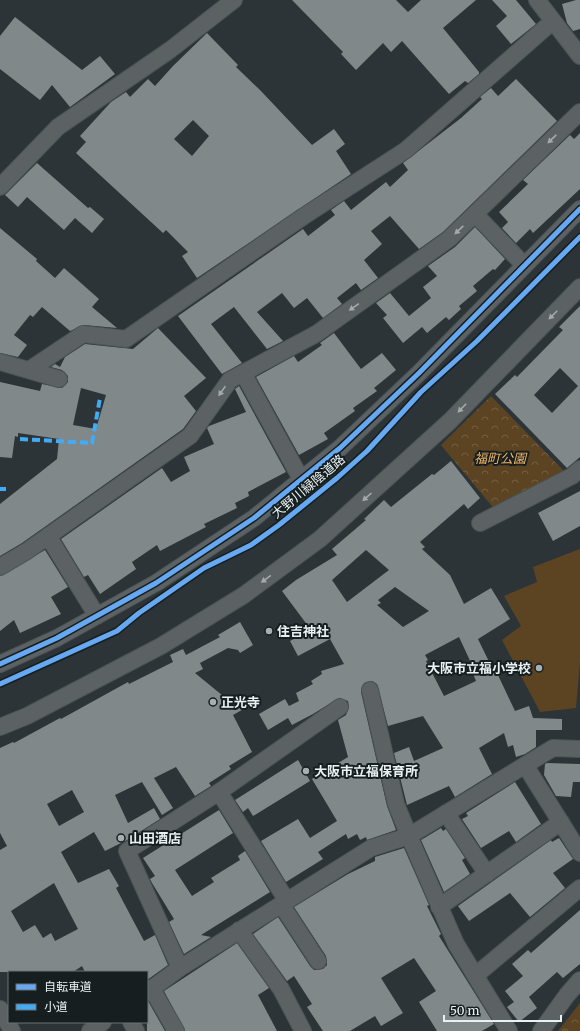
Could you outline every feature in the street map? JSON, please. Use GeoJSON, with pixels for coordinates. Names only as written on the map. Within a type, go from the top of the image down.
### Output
{"type":"FeatureCollection","features":[{"type":"Feature","properties":{"kind":"street"},"geometry":{"type":"LineString","coordinates":[[0,187],[58,128],[170,50],[234,0]]}},
{"type":"Feature","properties":{"kind":"street"},"geometry":{"type":"LineString","coordinates":[[537,0],[580,56]]}},
{"type":"Feature","properties":{"kind":"street"},"geometry":{"type":"LineString","coordinates":[[29,370],[83,334],[126,338],[304,216],[406,150],[553,21]]}},
{"type":"Feature","properties":{"kind":"street"},"geometry":{"type":"LineString","coordinates":[[0,567],[48,536],[190,436],[230,380],[316,334],[449,239],[580,112]]}},
{"type":"Feature","properties":{"kind":"street"},"geometry":{"type":"LineString","coordinates":[[0,664],[57,638],[156,583],[254,518],[300,479],[340,448],[419,373],[580,209]]}},
{"type":"Feature","properties":{"kind":"street"},"geometry":{"type":"LineString","coordinates":[[475,214],[524,265]]}},
{"type":"Feature","properties":{"kind":"street"},"geometry":{"type":"LineString","coordinates":[[0,727],[27,716],[161,646],[244,595],[320,539],[450,421],[580,287]]}},
{"type":"Feature","properties":{"kind":"street"},"geometry":{"type":"LineString","coordinates":[[0,362],[59,379]]}},
{"type":"Feature","properties":{"kind":"street"},"geometry":{"type":"LineString","coordinates":[[244,373],[300,479]]}},
{"type":"Feature","properties":{"kind":"street"},"geometry":{"type":"LineString","coordinates":[[480,523],[572,476],[580,469]]}},
{"type":"Feature","properties":{"kind":"street"},"geometry":{"type":"LineString","coordinates":[[48,536],[97,616]]}},
{"type":"Feature","properties":{"kind":"street"},"geometry":{"type":"LineString","coordinates":[[370,690],[396,804],[409,836],[456,944],[509,1031]]}},
{"type":"Feature","properties":{"kind":"street"},"geometry":{"type":"LineString","coordinates":[[180,968],[127,851],[220,792],[340,708]]}},
{"type":"Feature","properties":{"kind":"street"},"geometry":{"type":"LineString","coordinates":[[176,1031],[149,990],[180,968],[371,848],[409,836],[553,748],[580,749]]}},
{"type":"Feature","properties":{"kind":"street"},"geometry":{"type":"LineString","coordinates":[[525,764],[580,853]]}},
{"type":"Feature","properties":{"kind":"street"},"geometry":{"type":"LineString","coordinates":[[220,792],[318,961]]}},
{"type":"Feature","properties":{"kind":"street"},"geometry":{"type":"LineString","coordinates":[[446,813],[487,874]]}},
{"type":"Feature","properties":{"kind":"street"},"geometry":{"type":"LineString","coordinates":[[440,907],[561,822]]}},
{"type":"Feature","properties":{"kind":"street"},"geometry":{"type":"LineString","coordinates":[[476,975],[580,888]]}},
{"type":"Feature","properties":{"kind":"street"},"geometry":{"type":"LineString","coordinates":[[239,930],[281,989],[303,1031]]}},
{"type":"Feature","properties":{"kind":"street"},"geometry":{"type":"LineString","coordinates":[[541,1031],[567,995],[580,980]]}},
{"type":"Feature","properties":{"kind":"street"},"geometry":{"type":"LineString","coordinates":[[0,1009],[12,1031]]}},
{"type":"Feature","properties":{"kind":"street"},"geometry":{"type":"LineString","coordinates":[[90,1031],[102,1023]]}},
{"type":"Feature","properties":{"kind":"green space","name":"福町公園"},"geometry":{"type":"Polygon","coordinates":[[[491,396],[565,472],[496,511],[441,445],[491,396]]]}},
{"type":"Feature","properties":{"kind":"green space"},"geometry":{"type":"Polygon","coordinates":[[[580,549],[580,662],[576,708],[540,712],[502,640],[521,626],[504,596],[537,582],[533,567],[580,549]]]}},
{"type":"Feature","properties":{"kind":"green space"},"geometry":{"type":"Polygon","coordinates":[[[580,1003],[580,1031],[558,1031],[580,1003]]]}},
{"type":"Feature","properties":{"kind":"building"},"geometry":{"type":"Polygon","coordinates":[[[292,0],[396,0],[408,12],[421,0],[476,0],[443,28],[479,72],[479,74],[468,83],[465,81],[449,94],[402,41],[391,52],[383,43],[356,70],[341,54],[343,52],[292,0]]]}},
{"type":"Feature","properties":{"kind":"building"},"geometry":{"type":"Polygon","coordinates":[[[492,0],[516,0],[536,24],[511,44],[496,26],[507,16],[492,0]]]}},
{"type":"Feature","properties":{"kind":"building"},"geometry":{"type":"Polygon","coordinates":[[[580,0],[580,29],[573,31],[567,23],[562,4],[580,0]]]}},
{"type":"Feature","properties":{"kind":"building"},"geometry":{"type":"Polygon","coordinates":[[[15,17],[82,70],[100,56],[115,74],[70,107],[52,85],[40,100],[0,69],[0,36],[15,17]]]}},
{"type":"Feature","properties":{"kind":"building"},"geometry":{"type":"Polygon","coordinates":[[[207,33],[238,65],[236,67],[312,145],[334,129],[345,144],[336,151],[351,174],[197,278],[182,256],[188,252],[166,230],[163,233],[76,153],[86,142],[80,136],[111,102],[126,92],[130,97],[148,79],[155,86],[207,33]],[[193,120],[174,139],[192,156],[209,136],[193,120]]]}},
{"type":"Feature","properties":{"kind":"building"},"geometry":{"type":"Polygon","coordinates":[[[516,79],[557,121],[443,232],[419,249],[390,216],[371,231],[382,244],[364,260],[378,278],[361,290],[356,283],[337,298],[342,304],[323,318],[307,298],[294,308],[282,293],[257,312],[283,341],[267,349],[234,307],[211,324],[242,363],[222,374],[178,316],[303,229],[308,236],[335,215],[331,210],[344,201],[351,210],[386,182],[390,187],[408,170],[403,163],[461,118],[482,99],[480,97],[491,88],[498,96],[516,79]]]}},
{"type":"Feature","properties":{"kind":"building"},"geometry":{"type":"Polygon","coordinates":[[[580,133],[580,189],[533,233],[530,229],[516,243],[502,228],[508,222],[499,212],[528,184],[523,180],[570,135],[574,139],[580,133]]]}},
{"type":"Feature","properties":{"kind":"building"},"geometry":{"type":"Polygon","coordinates":[[[37,163],[88,208],[90,207],[104,219],[92,233],[75,218],[64,230],[27,197],[18,207],[5,195],[37,163]]]}},
{"type":"Feature","properties":{"kind":"building"},"geometry":{"type":"Polygon","coordinates":[[[475,227],[505,259],[495,270],[493,269],[473,286],[477,291],[459,306],[461,309],[449,320],[446,317],[427,333],[422,327],[403,343],[383,318],[387,315],[376,303],[390,293],[409,316],[431,298],[423,287],[437,276],[428,266],[455,247],[475,227]]]}},
{"type":"Feature","properties":{"kind":"building"},"geometry":{"type":"Polygon","coordinates":[[[0,228],[37,259],[36,261],[55,278],[64,268],[99,299],[92,307],[117,328],[84,325],[70,331],[42,307],[33,317],[30,315],[14,335],[27,345],[18,357],[0,353],[0,228]]]}},
{"type":"Feature","properties":{"kind":"building"},"geometry":{"type":"Polygon","coordinates":[[[580,306],[580,457],[567,468],[495,394],[515,375],[517,377],[563,330],[559,327],[580,306]],[[560,368],[534,395],[552,413],[578,386],[560,368]]]}},
{"type":"Feature","properties":{"kind":"building"},"geometry":{"type":"Polygon","coordinates":[[[158,328],[206,378],[184,396],[196,411],[183,429],[22,543],[0,556],[0,504],[57,459],[59,439],[18,433],[18,437],[15,436],[12,458],[0,457],[0,382],[40,391],[42,384],[62,388],[68,382],[68,376],[62,370],[51,367],[55,364],[60,367],[65,357],[85,344],[133,349],[158,328]],[[81,388],[73,425],[96,429],[106,395],[81,388]]]}},
{"type":"Feature","properties":{"kind":"building"},"geometry":{"type":"Polygon","coordinates":[[[334,333],[361,369],[382,353],[396,370],[374,388],[377,391],[353,408],[355,411],[324,433],[328,439],[299,455],[256,377],[294,356],[298,362],[322,345],[320,343],[334,333]]]}},
{"type":"Feature","properties":{"kind":"building"},"geometry":{"type":"Polygon","coordinates":[[[239,386],[286,472],[248,492],[249,496],[235,503],[237,508],[204,524],[206,527],[160,551],[157,545],[132,562],[136,569],[100,594],[88,575],[84,577],[61,539],[162,468],[171,482],[190,471],[184,457],[214,444],[207,428],[246,412],[235,389],[239,386]]]}},
{"type":"Feature","properties":{"kind":"building"},"geometry":{"type":"Polygon","coordinates":[[[451,461],[480,498],[468,509],[464,504],[420,542],[425,547],[422,549],[450,575],[464,604],[491,588],[510,619],[478,639],[495,674],[497,673],[515,711],[529,706],[533,718],[562,719],[562,730],[536,730],[536,747],[525,754],[516,757],[513,745],[508,747],[504,733],[479,748],[492,774],[455,797],[449,786],[407,805],[394,753],[409,747],[414,761],[443,748],[423,716],[388,726],[377,684],[372,681],[364,683],[361,692],[387,806],[396,830],[367,840],[366,837],[360,840],[357,834],[348,839],[346,834],[318,852],[323,859],[286,882],[261,841],[298,819],[310,838],[337,821],[312,779],[348,757],[338,720],[346,715],[349,707],[348,701],[339,698],[292,725],[288,718],[268,730],[259,714],[285,699],[289,706],[299,701],[296,693],[313,684],[311,681],[322,674],[321,671],[344,664],[330,639],[298,656],[290,641],[311,630],[282,591],[296,580],[337,555],[332,549],[366,520],[364,519],[384,500],[391,507],[432,474],[434,475],[451,461]],[[366,550],[332,580],[347,602],[389,570],[366,550]],[[395,587],[378,600],[381,603],[377,605],[403,627],[429,611],[395,587]],[[459,637],[425,655],[428,660],[426,661],[444,696],[476,681],[470,666],[472,665],[459,637]]]}},
{"type":"Feature","properties":{"kind":"building"},"geometry":{"type":"Polygon","coordinates":[[[580,491],[580,526],[553,541],[538,513],[580,491]]]}},
{"type":"Feature","properties":{"kind":"building"},"geometry":{"type":"Polygon","coordinates":[[[45,550],[68,587],[51,597],[61,614],[20,633],[14,620],[0,631],[0,576],[45,550]]]}},
{"type":"Feature","properties":{"kind":"building"},"geometry":{"type":"Polygon","coordinates":[[[240,622],[253,645],[240,653],[238,650],[228,648],[200,663],[203,669],[195,673],[228,700],[256,702],[233,715],[252,752],[229,766],[231,769],[209,783],[211,786],[195,796],[176,767],[154,778],[173,808],[162,815],[142,782],[115,795],[128,823],[154,808],[160,819],[127,840],[105,851],[94,832],[61,852],[78,883],[109,869],[119,886],[116,888],[144,941],[155,935],[168,965],[148,979],[148,971],[84,971],[82,966],[74,971],[0,972],[0,850],[7,846],[0,833],[0,748],[13,742],[14,743],[60,718],[61,719],[128,682],[129,684],[173,662],[170,655],[183,649],[186,655],[220,637],[218,635],[240,622]],[[72,790],[47,804],[59,826],[84,812],[72,790]],[[54,883],[11,911],[23,932],[35,925],[43,938],[51,933],[55,941],[78,929],[54,883]]]}},
{"type":"Feature","properties":{"kind":"building"},"geometry":{"type":"Polygon","coordinates":[[[298,760],[310,781],[253,816],[248,808],[243,812],[235,800],[298,760]]]}},
{"type":"Feature","properties":{"kind":"building"},"geometry":{"type":"Polygon","coordinates":[[[545,764],[580,764],[580,782],[573,782],[571,797],[556,796],[544,775],[545,764]]]}},
{"type":"Feature","properties":{"kind":"building"},"geometry":{"type":"Polygon","coordinates":[[[515,782],[541,824],[516,842],[509,831],[481,848],[462,819],[468,816],[466,813],[515,782]]]}},
{"type":"Feature","properties":{"kind":"building"},"geometry":{"type":"Polygon","coordinates":[[[219,810],[233,833],[175,870],[192,896],[214,882],[211,878],[240,860],[238,856],[245,851],[270,892],[201,935],[211,937],[184,954],[169,922],[174,919],[152,883],[150,879],[155,876],[143,858],[219,810]]]}},
{"type":"Feature","properties":{"kind":"building"},"geometry":{"type":"Polygon","coordinates":[[[441,828],[443,831],[446,829],[465,858],[462,860],[470,874],[444,892],[421,840],[441,828]]]}},
{"type":"Feature","properties":{"kind":"building"},"geometry":{"type":"Polygon","coordinates":[[[559,838],[573,859],[553,873],[565,888],[530,917],[510,893],[469,921],[458,906],[551,840],[552,842],[559,838]]]}},
{"type":"Feature","properties":{"kind":"building"},"geometry":{"type":"Polygon","coordinates":[[[404,848],[429,905],[427,906],[441,934],[439,936],[494,1024],[482,1031],[437,1031],[419,1002],[436,991],[414,958],[381,978],[403,1013],[381,1026],[375,1016],[350,1031],[323,1031],[307,1007],[312,1004],[294,976],[287,981],[253,934],[278,917],[310,966],[314,970],[323,969],[327,965],[326,956],[294,907],[348,874],[375,861],[375,857],[404,848]]]}},
{"type":"Feature","properties":{"kind":"building"},"geometry":{"type":"Polygon","coordinates":[[[580,910],[580,964],[563,978],[557,972],[529,997],[537,1008],[519,1022],[507,1007],[514,1002],[505,991],[523,976],[512,964],[528,950],[531,953],[580,910]]]}},
{"type":"Feature","properties":{"kind":"building"},"geometry":{"type":"Polygon","coordinates":[[[237,943],[269,988],[258,995],[277,1031],[185,1031],[164,991],[237,943]]]}},
{"type":"Feature","properties":{"kind":"building"},"geometry":{"type":"Polygon","coordinates":[[[148,1001],[165,1031],[147,1031],[148,1023],[148,1001]]]}},
{"type":"Feature","properties":{"kind":"marked path"},"geometry":{"type":"LineString","coordinates":[[20,439],[92,443],[100,398]]}},
{"type":"Feature","properties":{"kind":"marked path"},"geometry":{"type":"LineString","coordinates":[[0,489],[6,489]]}},
{"type":"Feature","properties":{"kind":"cycle path","name":"大野川緑陰道路"},"geometry":{"type":"LineString","coordinates":[[0,664],[57,638],[156,583],[254,518],[340,448],[419,373],[580,209]]}},
{"type":"Feature","properties":{"kind":"cycle path","name":"大野川緑陰道路"},"geometry":{"type":"LineString","coordinates":[[0,684],[117,631],[139,613],[204,568],[251,545],[279,525],[337,478],[367,451],[421,392],[477,341],[580,237]]}},
{"type":"Feature","properties":{"kind":"place","name":"住吉神社"},"geometry":{"type":"Point","coordinates":[269,631]}},
{"type":"Feature","properties":{"kind":"place","name":"大阪市立福小学校"},"geometry":{"type":"Point","coordinates":[539,668]}},
{"type":"Feature","properties":{"kind":"place","name":"正光寺"},"geometry":{"type":"Point","coordinates":[213,702]}},
{"type":"Feature","properties":{"kind":"place","name":"大阪市立福保育所"},"geometry":{"type":"Point","coordinates":[306,771]}},
{"type":"Feature","properties":{"kind":"place","name":"山田酒店"},"geometry":{"type":"Point","coordinates":[121,838]}}]}
